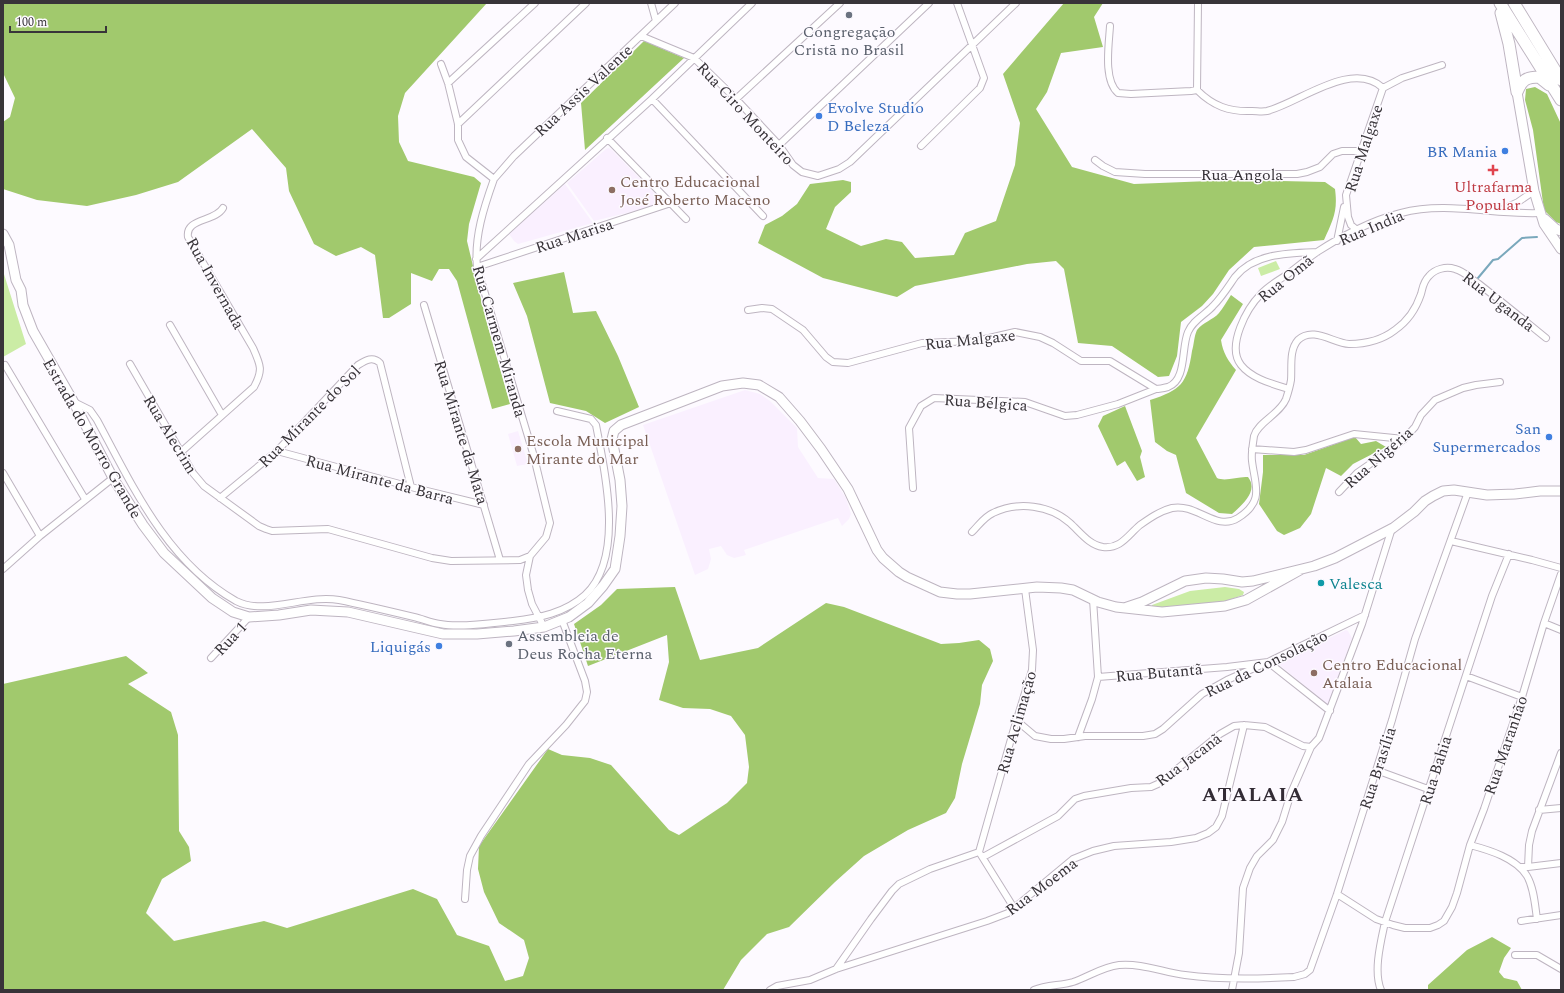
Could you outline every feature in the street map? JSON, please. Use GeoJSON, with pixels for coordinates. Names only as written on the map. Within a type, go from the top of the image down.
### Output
{"type":"FeatureCollection","features":[{"type":"Feature","properties":{"kind":"highway"},"geometry":{"type":"LineString","coordinates":[[1499,3],[1561,100]]}},
{"type":"Feature","properties":{"kind":"highway"},"geometry":{"type":"LineString","coordinates":[[1499,3],[1504,21],[1516,92]]}},
{"type":"Feature","properties":{"kind":"highway"},"geometry":{"type":"LineString","coordinates":[[1514,3],[1561,80]]}},
{"type":"Feature","properties":{"kind":"highway"},"geometry":{"type":"LineString","coordinates":[[1516,92],[1524,79],[1532,77],[1539,77],[1555,91]]}},
{"type":"Feature","properties":{"kind":"street"},"geometry":{"type":"LineString","coordinates":[[448,84],[534,3]]}},
{"type":"Feature","properties":{"kind":"street"},"geometry":{"type":"LineString","coordinates":[[458,124],[586,3]]}},
{"type":"Feature","properties":{"kind":"street"},"geometry":{"type":"LineString","coordinates":[[651,3],[656,21]]}},
{"type":"Feature","properties":{"kind":"street","name":"Rua Assis Valente"},"geometry":{"type":"LineString","coordinates":[[494,179],[514,156],[676,3]]}},
{"type":"Feature","properties":{"kind":"street","name":"Rua Ciro Monteiro"},"geometry":{"type":"LineString","coordinates":[[476,259],[606,138],[652,98],[752,3]]}},
{"type":"Feature","properties":{"kind":"street"},"geometry":{"type":"LineString","coordinates":[[736,99],[840,3]]}},
{"type":"Feature","properties":{"kind":"street"},"geometry":{"type":"LineString","coordinates":[[779,146],[929,3]]}},
{"type":"Feature","properties":{"kind":"street"},"geometry":{"type":"LineString","coordinates":[[921,146],[980,88],[984,78],[957,3]]}},
{"type":"Feature","properties":{"kind":"street","name":"Rua Ciro Monteiro"},"geometry":{"type":"LineString","coordinates":[[694,58],[736,99],[779,146],[793,165],[802,172],[818,176],[839,169],[850,162],[1016,3]]}},
{"type":"Feature","properties":{"kind":"street"},"geometry":{"type":"LineString","coordinates":[[1198,3],[1197,90],[1207,100],[1223,108],[1249,112],[1266,111],[1335,82],[1350,79],[1372,80],[1383,88],[1402,78],[1442,65]]}},
{"type":"Feature","properties":{"kind":"street"},"geometry":{"type":"LineString","coordinates":[[1110,26],[1108,67],[1112,87],[1118,93],[1131,94],[1197,90]]}},
{"type":"Feature","properties":{"kind":"street"},"geometry":{"type":"LineString","coordinates":[[641,36],[694,58]]}},
{"type":"Feature","properties":{"kind":"street"},"geometry":{"type":"LineString","coordinates":[[441,64],[448,84],[458,124],[458,140],[466,157],[494,179]]}},
{"type":"Feature","properties":{"kind":"street","name":"Rua Malgaxe"},"geometry":{"type":"LineString","coordinates":[[1357,230],[1351,225],[1348,217],[1346,195],[1383,88]]}},
{"type":"Feature","properties":{"kind":"street"},"geometry":{"type":"LineString","coordinates":[[1516,92],[1534,191],[1544,224],[1561,249]]}},
{"type":"Feature","properties":{"kind":"street"},"geometry":{"type":"LineString","coordinates":[[652,98],[763,216]]}},
{"type":"Feature","properties":{"kind":"street"},"geometry":{"type":"LineString","coordinates":[[606,138],[686,219]]}},
{"type":"Feature","properties":{"kind":"street","name":"Rua Angola"},"geometry":{"type":"LineString","coordinates":[[1095,160],[1115,172],[1145,174],[1297,174],[1320,167],[1333,154],[1342,151],[1361,151]]}},
{"type":"Feature","properties":{"kind":"street","name":"Rua Carmem Miranda"},"geometry":{"type":"LineString","coordinates":[[494,179],[484,206],[477,241],[476,259],[477,267],[533,453],[550,523],[546,537],[530,556],[526,575],[532,604],[544,627]]}},
{"type":"Feature","properties":{"kind":"street","name":"Rua India"},"geometry":{"type":"LineString","coordinates":[[1500,210],[1518,202],[1534,191]]}},
{"type":"Feature","properties":{"kind":"street"},"geometry":{"type":"LineString","coordinates":[[1337,241],[1341,228],[1346,195]]}},
{"type":"Feature","properties":{"kind":"street","name":"Rua Marisa"},"geometry":{"type":"LineString","coordinates":[[477,267],[671,203]]}},
{"type":"Feature","properties":{"kind":"street","name":"Rua Invernada"},"geometry":{"type":"LineString","coordinates":[[222,415],[254,387],[260,376],[259,363],[253,348],[188,237],[187,230],[190,226],[216,215],[223,208]]}},
{"type":"Feature","properties":{"kind":"street","name":"Rua India"},"geometry":{"type":"LineString","coordinates":[[1317,252],[1357,230],[1379,220],[1412,210],[1500,210],[1526,214],[1541,214]]}},
{"type":"Feature","properties":{"kind":"street"},"geometry":{"type":"LineString","coordinates":[[1541,214],[1556,229],[1561,231]]}},
{"type":"Feature","properties":{"kind":"street","name":"Estrada do Morro Grande"},"geometry":{"type":"LineString","coordinates":[[3,234],[9,245],[16,280],[21,290],[23,304],[33,331],[73,401],[112,478],[143,525],[164,553],[212,598],[233,612],[249,617],[279,615],[311,610],[348,612],[443,634],[507,632],[544,627],[562,620],[588,603],[615,569],[620,536],[622,506],[620,480],[612,439],[614,431],[621,425],[695,396],[722,386],[743,383],[759,385],[779,397],[800,421],[848,489],[883,558],[907,577],[940,592],[957,594],[1037,587],[1061,588],[1073,590],[1098,602],[1124,608],[1162,612],[1225,606],[1246,600],[1300,570]]}},
{"type":"Feature","properties":{"kind":"street"},"geometry":{"type":"LineString","coordinates":[[1156,389],[1169,387],[1178,379],[1183,363],[1188,332],[1196,320],[1207,312],[1224,294],[1242,270],[1253,262],[1286,253],[1317,252]]}},
{"type":"Feature","properties":{"kind":"street","name":"Rua Omã"},"geometry":{"type":"LineString","coordinates":[[1289,389],[1271,384],[1254,375],[1240,364],[1235,350],[1238,333],[1247,312],[1261,293],[1317,252]]}},
{"type":"Feature","properties":{"kind":"street","name":"Rua Uganda"},"geometry":{"type":"LineString","coordinates":[[972,532],[984,519],[993,513],[1008,508],[1023,506],[1041,508],[1058,514],[1089,541],[1102,547],[1118,545],[1139,526],[1158,513],[1174,508],[1186,508],[1199,512],[1222,523],[1230,523],[1250,508],[1256,498],[1258,489],[1252,459],[1252,449],[1256,432],[1284,403],[1291,380],[1292,354],[1296,343],[1300,338],[1313,334],[1348,344],[1366,343],[1395,331],[1415,309],[1423,284],[1429,275],[1443,268],[1448,267],[1457,269],[1463,273],[1546,338]]}},
{"type":"Feature","properties":{"kind":"street","name":"Rua Mirante da Mata"},"geometry":{"type":"LineString","coordinates":[[424,305],[500,560]]}},
{"type":"Feature","properties":{"kind":"street","name":"Rua Malgaxe"},"geometry":{"type":"LineString","coordinates":[[748,310],[762,308],[772,309],[803,330],[826,357],[833,362],[848,363],[922,344],[976,341],[1015,332],[1040,337],[1053,343],[1081,361],[1110,361],[1156,389]]}},
{"type":"Feature","properties":{"kind":"street"},"geometry":{"type":"LineString","coordinates":[[170,325],[222,415],[181,452]]}},
{"type":"Feature","properties":{"kind":"street","name":"Rua Mirante do Sol"},"geometry":{"type":"LineString","coordinates":[[220,498],[278,451],[358,365],[372,359],[377,359],[380,363],[412,487]]}},
{"type":"Feature","properties":{"kind":"street","name":"Rua Alecrim"},"geometry":{"type":"LineString","coordinates":[[130,364],[193,473],[204,486],[220,498]]}},
{"type":"Feature","properties":{"kind":"street"},"geometry":{"type":"LineString","coordinates":[[5,365],[85,499]]}},
{"type":"Feature","properties":{"kind":"street","name":"Rua Nigéria"},"geometry":{"type":"LineString","coordinates":[[1339,492],[1357,473],[1404,439],[1415,427],[1421,414],[1435,400],[1463,388],[1500,382]]}},
{"type":"Feature","properties":{"kind":"street","name":"Rua Bélgica"},"geometry":{"type":"LineString","coordinates":[[913,488],[909,428],[921,406],[934,398],[1025,402],[1065,416],[1077,415],[1118,404],[1156,389]]}},
{"type":"Feature","properties":{"kind":"street"},"geometry":{"type":"LineString","coordinates":[[73,401],[90,410],[97,420],[147,511],[183,560],[213,585],[246,605],[263,607],[310,599],[336,600],[416,617],[441,624],[493,623],[539,618],[566,608],[585,595],[597,581],[604,561],[609,536],[607,484],[596,425],[591,419],[558,411]]}},
{"type":"Feature","properties":{"kind":"street"},"geometry":{"type":"LineString","coordinates":[[1252,449],[1294,452],[1306,450],[1354,434],[1404,439]]}},
{"type":"Feature","properties":{"kind":"street","name":"Rua Mirante da Barra"},"geometry":{"type":"LineString","coordinates":[[278,451],[484,505]]}},
{"type":"Feature","properties":{"kind":"street"},"geometry":{"type":"LineString","coordinates":[[3,473],[40,536]]}},
{"type":"Feature","properties":{"kind":"street"},"geometry":{"type":"LineString","coordinates":[[3,569],[40,536],[112,478]]}},
{"type":"Feature","properties":{"kind":"street","name":"Estrada do Morro Grande"},"geometry":{"type":"LineString","coordinates":[[1124,608],[1142,602],[1185,581],[1206,578],[1242,582],[1253,581],[1300,570],[1335,558],[1393,528],[1433,496],[1443,492],[1454,490],[1487,495],[1515,494],[1540,490],[1561,491]]}},
{"type":"Feature","properties":{"kind":"street","name":"Rua Brasília"},"geometry":{"type":"LineString","coordinates":[[1034,990],[1049,985],[1071,982],[1119,965],[1138,966],[1190,976],[1234,978],[1294,977],[1305,974],[1310,970],[1337,894],[1392,720],[1415,639],[1468,492]]}},
{"type":"Feature","properties":{"kind":"street"},"geometry":{"type":"LineString","coordinates":[[220,498],[259,526],[272,531],[328,529],[451,561],[520,560],[530,556]]}},
{"type":"Feature","properties":{"kind":"street"},"geometry":{"type":"LineString","coordinates":[[1232,990],[1239,953],[1243,888],[1250,868],[1257,856],[1273,840],[1282,822],[1291,793],[1311,746],[1319,738],[1365,615],[1393,528]]}},
{"type":"Feature","properties":{"kind":"street"},"geometry":{"type":"LineString","coordinates":[[609,536],[620,536]]}},
{"type":"Feature","properties":{"kind":"street"},"geometry":{"type":"LineString","coordinates":[[1451,541],[1509,554],[1561,568]]}},
{"type":"Feature","properties":{"kind":"street","name":"Rua Bahia"},"geometry":{"type":"LineString","coordinates":[[1381,990],[1378,966],[1380,945],[1385,922],[1492,596],[1509,554]]}},
{"type":"Feature","properties":{"kind":"street","name":"Rua Maranhão"},"geometry":{"type":"LineString","coordinates":[[1385,922],[1405,928],[1430,928],[1438,925],[1448,915],[1457,893],[1470,845],[1484,809],[1522,697],[1544,623],[1561,574]]}},
{"type":"Feature","properties":{"kind":"street"},"geometry":{"type":"LineString","coordinates":[[1242,582],[1246,586],[1248,592],[1246,600]]}},
{"type":"Feature","properties":{"kind":"street","name":"Rua Aclimação"},"geometry":{"type":"LineString","coordinates":[[981,855],[1016,720],[1032,670],[1033,650],[1025,589]]}},
{"type":"Feature","properties":{"kind":"street"},"geometry":{"type":"LineString","coordinates":[[1078,737],[1092,699],[1098,677],[1093,599]]}},
{"type":"Feature","properties":{"kind":"street","name":"Rua da Consolação"},"geometry":{"type":"LineString","coordinates":[[1016,720],[1035,736],[1051,739],[1143,736],[1155,734],[1163,729],[1202,694],[1227,680],[1365,615]]}},
{"type":"Feature","properties":{"kind":"street","name":"Rua 1"},"geometry":{"type":"LineString","coordinates":[[211,658],[249,617]]}},
{"type":"Feature","properties":{"kind":"street"},"geometry":{"type":"LineString","coordinates":[[465,899],[468,863],[470,856],[481,836],[529,764],[566,725],[585,701],[587,692],[585,681],[562,620]]}},
{"type":"Feature","properties":{"kind":"street"},"geometry":{"type":"LineString","coordinates":[[1544,623],[1561,630]]}},
{"type":"Feature","properties":{"kind":"street"},"geometry":{"type":"LineString","coordinates":[[1268,662],[1330,711]]}},
{"type":"Feature","properties":{"kind":"street","name":"Rua Butantã"},"geometry":{"type":"LineString","coordinates":[[1098,677],[1227,667],[1268,662]]}},
{"type":"Feature","properties":{"kind":"street"},"geometry":{"type":"LineString","coordinates":[[1466,676],[1522,697]]}},
{"type":"Feature","properties":{"kind":"street","name":"Rua Jacanã"},"geometry":{"type":"LineString","coordinates":[[836,969],[871,919],[899,884],[930,869],[981,855],[1052,819],[1075,799],[1118,790],[1151,787],[1160,783],[1220,734],[1234,726],[1244,725],[1265,728],[1303,746],[1311,746]]}},
{"type":"Feature","properties":{"kind":"street","name":"Rua Moema"},"geometry":{"type":"LineString","coordinates":[[770,990],[777,986],[810,980],[836,969],[935,937],[978,925],[1008,913],[1073,859],[1093,851],[1114,846],[1171,842],[1196,838],[1208,833],[1216,827],[1222,816],[1244,725]]}},
{"type":"Feature","properties":{"kind":"street"},"geometry":{"type":"LineString","coordinates":[[1528,867],[1529,844],[1539,810],[1561,753]]}},
{"type":"Feature","properties":{"kind":"street"},"geometry":{"type":"LineString","coordinates":[[1376,770],[1428,789]]}},
{"type":"Feature","properties":{"kind":"street"},"geometry":{"type":"LineString","coordinates":[[1539,810],[1561,808]]}},
{"type":"Feature","properties":{"kind":"street"},"geometry":{"type":"LineString","coordinates":[[1470,845],[1494,853],[1514,862],[1520,867],[1530,883],[1537,918]]}},
{"type":"Feature","properties":{"kind":"street"},"geometry":{"type":"LineString","coordinates":[[981,855],[1014,908]]}},
{"type":"Feature","properties":{"kind":"street"},"geometry":{"type":"LineString","coordinates":[[1520,867],[1561,863]]}},
{"type":"Feature","properties":{"kind":"street"},"geometry":{"type":"LineString","coordinates":[[1337,894],[1376,919],[1385,922]]}},
{"type":"Feature","properties":{"kind":"street"},"geometry":{"type":"LineString","coordinates":[[1521,921],[1561,915]]}},
{"type":"Feature","properties":{"kind":"street"},"geometry":{"type":"LineString","coordinates":[[1515,955],[1537,954],[1561,969]]}},
{"type":"Feature","properties":{"kind":"street"},"geometry":{"type":"LineString","coordinates":[[795,990],[798,983]]}},
{"type":"Feature","properties":{"kind":"shaded area","name":"Centro Educacional José Roberto Maceno"},"geometry":{"type":"Polygon","coordinates":[[[608,148],[611,149],[659,198],[658,202],[651,207],[594,221],[567,183],[608,148]]]}},
{"type":"Feature","properties":{"kind":"shaded area"},"geometry":{"type":"Polygon","coordinates":[[[565,184],[593,223],[518,244],[514,241],[509,234],[565,184]]]}},
{"type":"Feature","properties":{"kind":"shaded area"},"geometry":{"type":"Polygon","coordinates":[[[745,390],[760,394],[770,401],[797,428],[798,447],[818,478],[834,479],[846,498],[851,514],[849,519],[842,526],[838,518],[744,550],[746,555],[734,558],[727,555],[721,546],[709,549],[711,559],[708,569],[695,575],[643,425],[745,390]]]}},
{"type":"Feature","properties":{"kind":"shaded area","name":"Escola Municipal Mirante do Mar"},"geometry":{"type":"Polygon","coordinates":[[[518,431],[528,464],[517,466],[508,434],[518,431]]]}},
{"type":"Feature","properties":{"kind":"shaded area","name":"Centro Educacional Atalaia"},"geometry":{"type":"Polygon","coordinates":[[[1346,630],[1352,638],[1328,705],[1277,663],[1346,630]]]}},
{"type":"Feature","properties":{"kind":"green space"},"geometry":{"type":"Polygon","coordinates":[[[3,3],[487,3],[405,93],[398,116],[399,142],[408,161],[474,177],[481,183],[469,224],[467,241],[486,320],[510,404],[492,409],[457,281],[449,269],[439,269],[432,281],[411,273],[411,304],[389,318],[383,318],[375,255],[361,247],[336,256],[314,244],[289,191],[286,168],[252,129],[178,182],[136,195],[87,206],[37,200],[3,189],[3,122],[10,117],[15,98],[3,73],[3,3]]]}},
{"type":"Feature","properties":{"kind":"green space"},"geometry":{"type":"Polygon","coordinates":[[[1064,3],[1103,3],[1094,17],[1103,47],[1061,53],[1047,92],[1036,109],[1072,167],[1134,184],[1235,180],[1325,182],[1335,189],[1336,203],[1334,215],[1324,240],[1254,247],[1229,270],[1213,294],[1202,306],[1181,322],[1177,356],[1169,376],[1158,377],[1112,346],[1078,343],[1064,269],[1056,261],[1027,264],[915,286],[897,297],[823,278],[758,243],[765,225],[782,216],[797,204],[810,184],[843,180],[851,182],[851,192],[835,207],[826,229],[861,246],[886,239],[902,242],[915,258],[954,255],[965,233],[996,221],[1015,165],[1020,123],[1003,74],[1064,3]]]}},
{"type":"Feature","properties":{"kind":"green space"},"geometry":{"type":"Polygon","coordinates":[[[644,41],[684,58],[585,150],[581,103],[644,41]]]}},
{"type":"Feature","properties":{"kind":"green space"},"geometry":{"type":"Polygon","coordinates":[[[1535,87],[1547,94],[1561,124],[1561,224],[1556,222],[1544,210],[1533,130],[1525,100],[1526,89],[1535,87]]]}},
{"type":"Feature","properties":{"kind":"green space"},"geometry":{"type":"Polygon","coordinates":[[[1276,261],[1280,269],[1261,276],[1258,268],[1276,261]]]}},
{"type":"Feature","properties":{"kind":"green space"},"geometry":{"type":"Polygon","coordinates":[[[3,271],[26,344],[3,357],[3,271]]]}},
{"type":"Feature","properties":{"kind":"green space"},"geometry":{"type":"Polygon","coordinates":[[[564,272],[573,313],[596,311],[618,356],[639,407],[605,423],[586,411],[550,403],[527,316],[513,283],[564,272]]]}},
{"type":"Feature","properties":{"kind":"green space"},"geometry":{"type":"Polygon","coordinates":[[[1231,295],[1243,304],[1221,340],[1226,356],[1236,370],[1196,438],[1217,478],[1224,479],[1248,477],[1251,482],[1252,487],[1248,497],[1232,514],[1219,513],[1186,493],[1176,455],[1167,451],[1155,442],[1150,400],[1169,393],[1181,384],[1188,371],[1197,330],[1219,313],[1231,295]]]}},
{"type":"Feature","properties":{"kind":"green space"},"geometry":{"type":"Polygon","coordinates":[[[1125,406],[1142,451],[1140,457],[1145,477],[1137,481],[1125,461],[1117,466],[1098,426],[1103,416],[1125,406]]]}},
{"type":"Feature","properties":{"kind":"green space"},"geometry":{"type":"Polygon","coordinates":[[[1355,437],[1361,444],[1376,441],[1386,447],[1353,464],[1341,476],[1326,468],[1311,514],[1300,528],[1284,535],[1277,531],[1259,504],[1263,472],[1263,455],[1304,455],[1355,437]]]}},
{"type":"Feature","properties":{"kind":"green space"},"geometry":{"type":"Polygon","coordinates":[[[675,587],[700,660],[758,648],[826,603],[844,607],[941,644],[979,640],[990,649],[993,661],[982,685],[980,704],[962,764],[955,798],[946,813],[908,830],[864,856],[789,927],[767,934],[741,960],[723,990],[3,990],[3,684],[126,656],[148,673],[128,684],[171,712],[178,735],[179,831],[189,847],[191,861],[162,879],[146,913],[174,941],[264,921],[287,928],[413,889],[437,899],[457,935],[489,946],[505,981],[523,976],[529,958],[524,940],[499,923],[484,892],[478,869],[479,846],[548,749],[562,755],[590,758],[611,765],[669,830],[679,835],[727,803],[747,783],[749,767],[745,735],[731,716],[710,709],[683,708],[659,700],[669,662],[667,635],[588,666],[574,624],[601,605],[617,589],[675,587]]]}},
{"type":"Feature","properties":{"kind":"green space"},"geometry":{"type":"Polygon","coordinates":[[[1225,587],[1239,589],[1244,592],[1243,595],[1220,603],[1152,609],[1152,605],[1190,591],[1225,587]]]}},
{"type":"Feature","properties":{"kind":"green space"},"geometry":{"type":"Polygon","coordinates":[[[1492,937],[1511,948],[1504,958],[1499,972],[1504,978],[1517,981],[1522,990],[1428,990],[1428,985],[1467,950],[1492,937]]]}},
{"type":"Feature","properties":{"kind":"waterway"},"geometry":{"type":"LineString","coordinates":[[1478,278],[1493,260],[1498,259],[1522,238],[1537,237]]}},
{"type":"Feature","properties":{"kind":"place","name":"Congregação Cristã no Brasil"},"geometry":{"type":"Point","coordinates":[849,15]}},
{"type":"Feature","properties":{"kind":"place","name":"Evolve Studio D Beleza"},"geometry":{"type":"Point","coordinates":[819,116]}},
{"type":"Feature","properties":{"kind":"place","name":"BR Mania"},"geometry":{"type":"Point","coordinates":[1505,151]}},
{"type":"Feature","properties":{"kind":"place","name":"Ultrafarma Popular"},"geometry":{"type":"Point","coordinates":[1493,170]}},
{"type":"Feature","properties":{"kind":"place","name":"Centro Educacional José Roberto Maceno"},"geometry":{"type":"Point","coordinates":[612,190]}},
{"type":"Feature","properties":{"kind":"place","name":"San Supermercados"},"geometry":{"type":"Point","coordinates":[1549,437]}},
{"type":"Feature","properties":{"kind":"place","name":"Escola Municipal Mirante do Mar"},"geometry":{"type":"Point","coordinates":[518,449]}},
{"type":"Feature","properties":{"kind":"place","name":"Valesca"},"geometry":{"type":"Point","coordinates":[1321,583]}},
{"type":"Feature","properties":{"kind":"place","name":"Assembleia de Deus Rocha Eterna"},"geometry":{"type":"Point","coordinates":[509,644]}},
{"type":"Feature","properties":{"kind":"place","name":"Liquigás"},"geometry":{"type":"Point","coordinates":[439,646]}},
{"type":"Feature","properties":{"kind":"place","name":"Centro Educacional Atalaia"},"geometry":{"type":"Point","coordinates":[1314,673]}},
{"type":"Feature","properties":{"kind":"district","name":"ATALAIA"},"geometry":{"type":"Point","coordinates":[1253,794]}}]}
